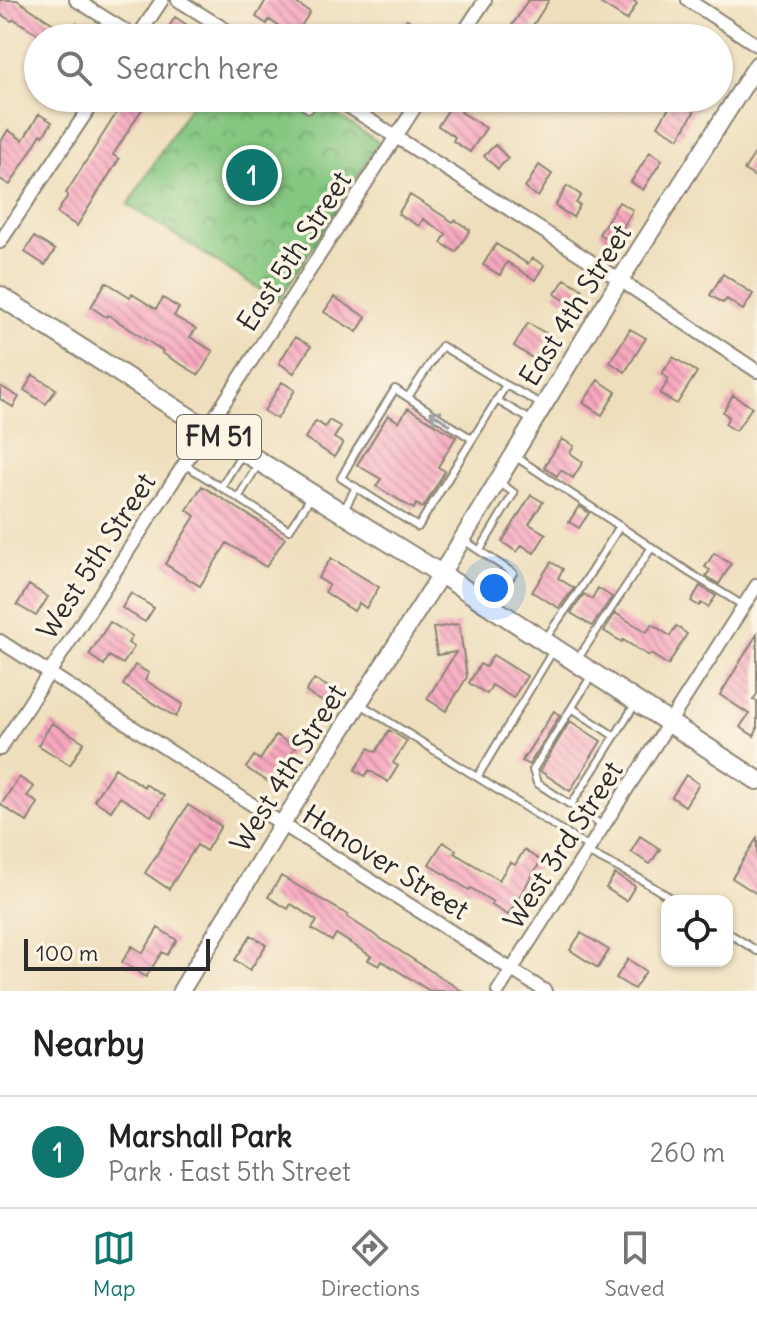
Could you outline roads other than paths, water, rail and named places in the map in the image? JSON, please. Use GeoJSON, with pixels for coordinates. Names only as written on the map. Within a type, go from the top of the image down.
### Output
{"type":"FeatureCollection","features":[{"type":"Feature","properties":{"kind":"main road","name":"FM 51"},"geometry":{"type":"LineString","coordinates":[[0,296],[441,574],[757,780]]}},
{"type":"Feature","properties":{"kind":"street"},"geometry":{"type":"LineString","coordinates":[[76,0],[115,24]]}},
{"type":"Feature","properties":{"kind":"street"},"geometry":{"type":"LineString","coordinates":[[146,24],[162,0]]}},
{"type":"Feature","properties":{"kind":"street"},"geometry":{"type":"LineString","coordinates":[[178,0],[217,24]]}},
{"type":"Feature","properties":{"kind":"street"},"geometry":{"type":"LineString","coordinates":[[469,24],[485,0]]}},
{"type":"Feature","properties":{"kind":"street"},"geometry":{"type":"LineString","coordinates":[[688,0],[725,24]]}},
{"type":"Feature","properties":{"kind":"street"},"geometry":{"type":"LineString","coordinates":[[733,29],[757,45]]}},
{"type":"Feature","properties":{"kind":"street","name":"East 4th Street"},"geometry":{"type":"LineString","coordinates":[[733,103],[757,65]]}},
{"type":"Feature","properties":{"kind":"street"},"geometry":{"type":"LineString","coordinates":[[0,242],[87,112]]}},
{"type":"Feature","properties":{"kind":"street"},"geometry":{"type":"LineString","coordinates":[[357,112],[757,371]]}},
{"type":"Feature","properties":{"kind":"street","name":"East 5th Street"},"geometry":{"type":"LineString","coordinates":[[207,429],[412,112]]}},
{"type":"Feature","properties":{"kind":"street","name":"East 4th Street"},"geometry":{"type":"LineString","coordinates":[[441,574],[620,280],[727,112]]}},
{"type":"Feature","properties":{"kind":"street","name":"West 5th Street"},"geometry":{"type":"LineString","coordinates":[[0,749],[207,429]]}},
{"type":"Feature","properties":{"kind":"street","name":"West 4th Street"},"geometry":{"type":"LineString","coordinates":[[181,991],[282,824],[441,574]]}},
{"type":"Feature","properties":{"kind":"street","name":"West 3rd Street"},"geometry":{"type":"LineString","coordinates":[[498,991],[757,585]]}},
{"type":"Feature","properties":{"kind":"street","name":"Hanover Street"},"geometry":{"type":"LineString","coordinates":[[0,641],[545,991]]}},
{"type":"Feature","properties":{"kind":"lane"},"geometry":{"type":"LineString","coordinates":[[408,397],[442,346],[544,406]]}},
{"type":"Feature","properties":{"kind":"lane"},"geometry":{"type":"LineString","coordinates":[[472,439],[395,389],[341,478],[418,527],[506,385]]}},
{"type":"Feature","properties":{"kind":"lane"},"geometry":{"type":"LineString","coordinates":[[496,400],[534,422]]}},
{"type":"Feature","properties":{"kind":"lane"},"geometry":{"type":"LineString","coordinates":[[514,455],[744,606]]}},
{"type":"Feature","properties":{"kind":"lane"},"geometry":{"type":"LineString","coordinates":[[221,487],[251,457]]}},
{"type":"Feature","properties":{"kind":"lane"},"geometry":{"type":"LineString","coordinates":[[238,498],[251,457]]}},
{"type":"Feature","properties":{"kind":"lane"},"geometry":{"type":"LineString","coordinates":[[184,464],[289,530],[313,495]]}},
{"type":"Feature","properties":{"kind":"lane"},"geometry":{"type":"LineString","coordinates":[[480,550],[514,493],[498,481]]}},
{"type":"Feature","properties":{"kind":"lane"},"geometry":{"type":"LineString","coordinates":[[342,513],[356,487]]}},
{"type":"Feature","properties":{"kind":"lane"},"geometry":{"type":"LineString","coordinates":[[478,776],[579,591],[620,526]]}},
{"type":"Feature","properties":{"kind":"lane"},"geometry":{"type":"LineString","coordinates":[[462,539],[513,573],[492,608]]}},
{"type":"Feature","properties":{"kind":"lane"},"geometry":{"type":"LineString","coordinates":[[575,663],[652,547]]}},
{"type":"Feature","properties":{"kind":"lane"},"geometry":{"type":"LineString","coordinates":[[592,674],[533,770],[537,783],[603,826]]}},
{"type":"Feature","properties":{"kind":"lane"},"geometry":{"type":"LineString","coordinates":[[359,703],[478,776],[589,850],[666,895]]}},
{"type":"Feature","properties":{"kind":"lane"},"geometry":{"type":"LineString","coordinates":[[571,805],[636,703]]}},
{"type":"Feature","properties":{"kind":"lane"},"geometry":{"type":"LineString","coordinates":[[572,708],[614,736]]}},
{"type":"Feature","properties":{"kind":"lane"},"geometry":{"type":"LineString","coordinates":[[733,936],[757,951]]}},
{"type":"Feature","properties":{"kind":"place","name":"Marshall Park"},"geometry":{"type":"Point","coordinates":[252,175]}}]}
